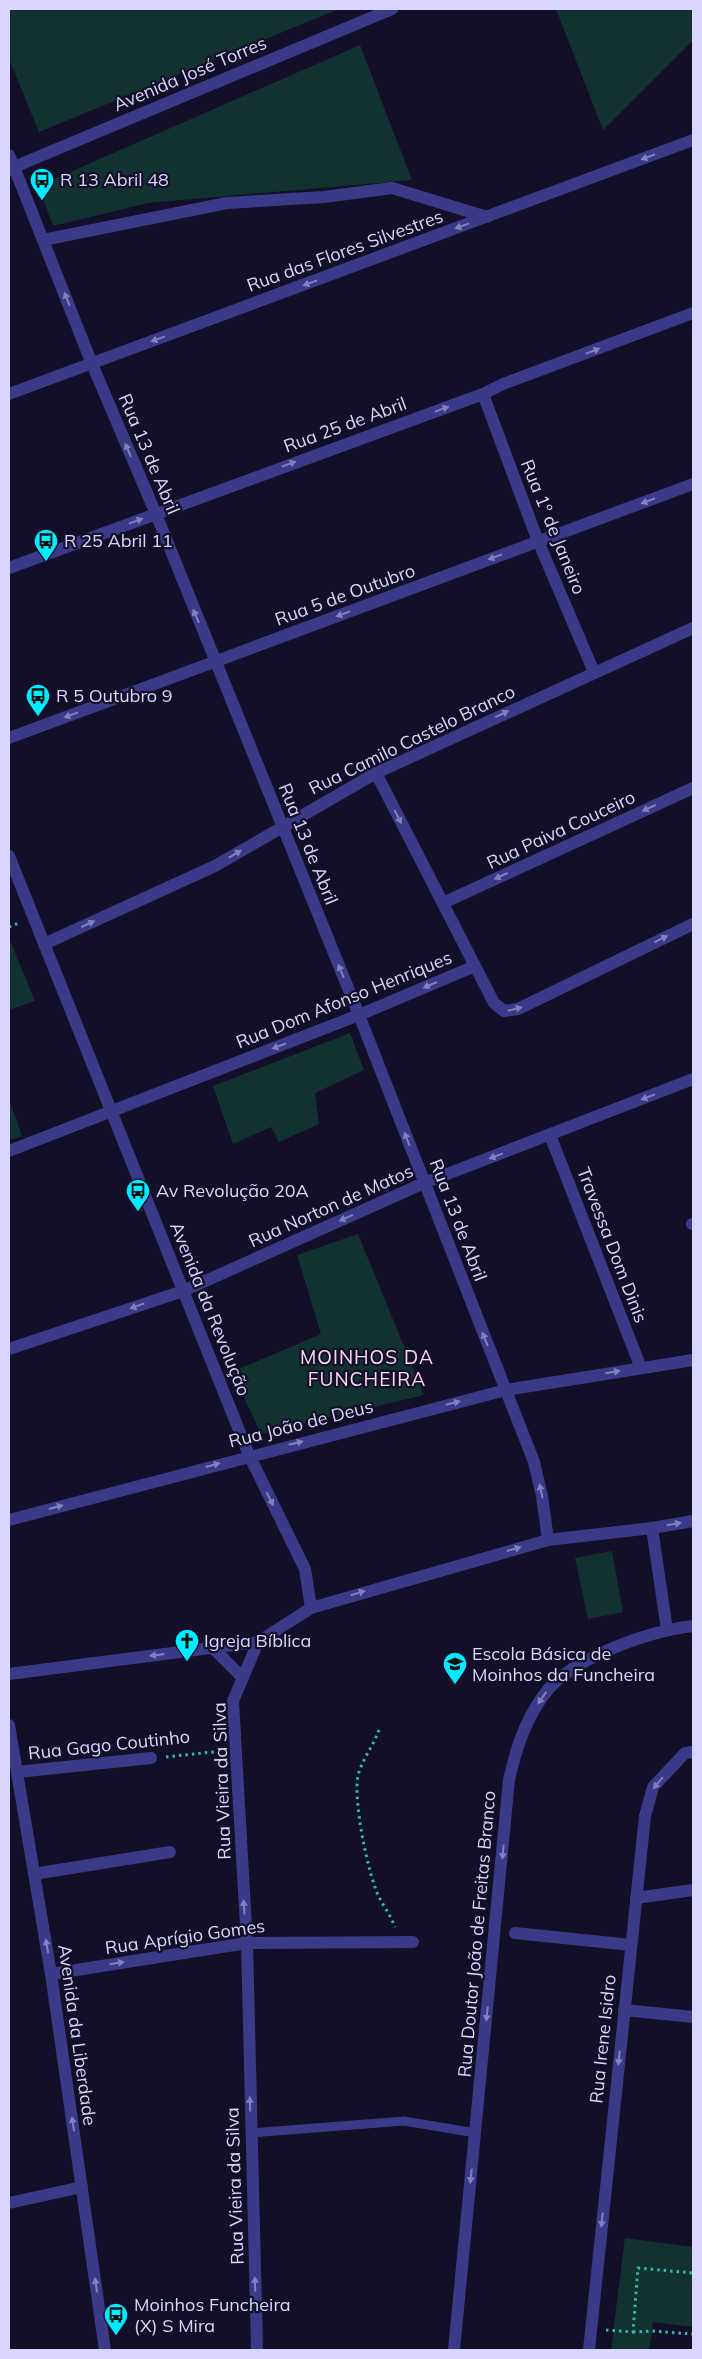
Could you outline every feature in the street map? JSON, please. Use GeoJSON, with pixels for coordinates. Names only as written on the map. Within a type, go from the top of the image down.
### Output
{"type":"FeatureCollection","features":[{"type":"Feature","properties":{"kind":"street","name":"Avenida José Torres"},"geometry":{"type":"LineString","coordinates":[[10,164],[392,9]]}},
{"type":"Feature","properties":{"kind":"street","name":"Rua das Flores Silvestres"},"geometry":{"type":"LineString","coordinates":[[9,394],[693,140]]}},
{"type":"Feature","properties":{"kind":"street","name":"Rua 13 de Abril"},"geometry":{"type":"LineString","coordinates":[[10,164],[44,240],[92,364],[156,514],[359,1015],[506,1390],[534,1462],[542,1496],[548,1540]]}},
{"type":"Feature","properties":{"kind":"street"},"geometry":{"type":"LineString","coordinates":[[44,240],[227,203],[324,197],[392,188],[487,217]]}},
{"type":"Feature","properties":{"kind":"street","name":"Rua 25 de Abril"},"geometry":{"type":"LineString","coordinates":[[9,568],[484,394],[503,384],[693,313]]}},
{"type":"Feature","properties":{"kind":"street","name":"Rua 1º de Janeiro"},"geometry":{"type":"LineString","coordinates":[[484,394],[538,541],[594,672]]}},
{"type":"Feature","properties":{"kind":"street","name":"Rua 5 de Outubro"},"geometry":{"type":"LineString","coordinates":[[9,738],[693,484]]}},
{"type":"Feature","properties":{"kind":"street","name":"Rua Camilo Castelo Branco"},"geometry":{"type":"LineString","coordinates":[[44,944],[215,866],[281,826],[376,773],[594,672],[693,629]]}},
{"type":"Feature","properties":{"kind":"street"},"geometry":{"type":"LineString","coordinates":[[376,773],[474,966]]}},
{"type":"Feature","properties":{"kind":"street","name":"Rua Paiva Couceiro"},"geometry":{"type":"LineString","coordinates":[[443,903],[693,788]]}},
{"type":"Feature","properties":{"kind":"street","name":"Avenida da Revolução"},"geometry":{"type":"LineString","coordinates":[[9,856],[249,1455],[305,1569],[311,1608]]}},
{"type":"Feature","properties":{"kind":"street","name":"Rua Dom Afonso Henriques"},"geometry":{"type":"LineString","coordinates":[[9,1151],[359,1015],[474,966],[494,1003],[499,1008],[510,1011],[518,1009],[693,924]]}},
{"type":"Feature","properties":{"kind":"street","name":"Rua Norton de Matos"},"geometry":{"type":"LineString","coordinates":[[9,1347],[183,1291],[424,1183],[693,1079]]}},
{"type":"Feature","properties":{"kind":"street","name":"Travessa Dom Dinis"},"geometry":{"type":"LineString","coordinates":[[550,1135],[641,1368]]}},
{"type":"Feature","properties":{"kind":"street","name":"Rua João de Deus"},"geometry":{"type":"LineString","coordinates":[[9,1520],[249,1455],[506,1390],[693,1360]]}},
{"type":"Feature","properties":{"kind":"street"},"geometry":{"type":"LineString","coordinates":[[9,1674],[258,1642],[311,1608],[548,1540],[652,1528],[693,1521]]}},
{"type":"Feature","properties":{"kind":"street"},"geometry":{"type":"LineString","coordinates":[[652,1528],[667,1630]]}},
{"type":"Feature","properties":{"kind":"street","name":"Rua Doutor João de Freitas Branco"},"geometry":{"type":"LineString","coordinates":[[454,2350],[509,1780],[516,1747],[544,1694],[568,1672],[616,1646],[667,1630],[693,1626]]}},
{"type":"Feature","properties":{"kind":"street","name":"Rua Vieira da Silva"},"geometry":{"type":"LineString","coordinates":[[256,2350],[246,1943],[233,1702],[258,1642]]}},
{"type":"Feature","properties":{"kind":"street"},"geometry":{"type":"LineString","coordinates":[[213,1648],[243,1678]]}},
{"type":"Feature","properties":{"kind":"street","name":"Avenida da Liberdade"},"geometry":{"type":"LineString","coordinates":[[9,1725],[51,1974],[105,2350]]}},
{"type":"Feature","properties":{"kind":"street","name":"Rua Irene Isidro"},"geometry":{"type":"LineString","coordinates":[[589,2350],[645,1816],[653,1787],[685,1754],[693,1752]]}},
{"type":"Feature","properties":{"kind":"street","name":"Rua Gago Coutinho"},"geometry":{"type":"LineString","coordinates":[[17,1772],[151,1758]]}},
{"type":"Feature","properties":{"kind":"street"},"geometry":{"type":"LineString","coordinates":[[34,1874],[170,1852]]}},
{"type":"Feature","properties":{"kind":"street"},"geometry":{"type":"LineString","coordinates":[[636,1898],[693,1890]]}},
{"type":"Feature","properties":{"kind":"street"},"geometry":{"type":"LineString","coordinates":[[515,1933],[631,1945]]}},
{"type":"Feature","properties":{"kind":"street","name":"Rua Aprígio Gomes"},"geometry":{"type":"LineString","coordinates":[[51,1974],[246,1943],[407,1942]]}},
{"type":"Feature","properties":{"kind":"street"},"geometry":{"type":"LineString","coordinates":[[624,2010],[693,2017]]}},
{"type":"Feature","properties":{"kind":"street"},"geometry":{"type":"LineString","coordinates":[[9,2203],[82,2187]]}},
{"type":"Feature","properties":{"kind":"lane"},"geometry":{"type":"LineString","coordinates":[[250,2133],[404,2121],[476,2133]]}},
{"type":"Feature","properties":{"kind":"path"},"geometry":{"type":"LineString","coordinates":[[379,1730],[358,1776],[359,1820],[366,1855],[379,1896],[407,1942]]}},
{"type":"Feature","properties":{"kind":"path","name":"Rua Gago Coutinho"},"geometry":{"type":"LineString","coordinates":[[151,1758],[235,1750]]}},
{"type":"Feature","properties":{"kind":"path"},"geometry":{"type":"LineString","coordinates":[[633,2332],[638,2268],[693,2273]]}},
{"type":"Feature","properties":{"kind":"path"},"geometry":{"type":"LineString","coordinates":[[591,2330],[693,2334]]}},
{"type":"Feature","properties":{"kind":"green space"},"geometry":{"type":"Polygon","coordinates":[[[9,9],[339,9],[39,132],[9,59],[9,9]]]}},
{"type":"Feature","properties":{"kind":"green space"},"geometry":{"type":"Polygon","coordinates":[[[556,9],[693,9],[693,40],[603,130],[556,9]]]}},
{"type":"Feature","properties":{"kind":"green space"},"geometry":{"type":"Polygon","coordinates":[[[360,45],[412,180],[148,203],[53,226],[38,186],[360,45]]]}},
{"type":"Feature","properties":{"kind":"green space"},"geometry":{"type":"Polygon","coordinates":[[[9,938],[35,1001],[9,1010],[9,938]]]}},
{"type":"Feature","properties":{"kind":"green space"},"geometry":{"type":"Polygon","coordinates":[[[350,1033],[364,1070],[315,1093],[319,1124],[279,1142],[271,1127],[233,1144],[213,1086],[350,1033]]]}},
{"type":"Feature","properties":{"kind":"green space"},"geometry":{"type":"Polygon","coordinates":[[[9,1099],[22,1136],[9,1140],[9,1099]]]}},
{"type":"Feature","properties":{"kind":"green space"},"geometry":{"type":"Polygon","coordinates":[[[358,1234],[424,1395],[261,1434],[232,1372],[321,1334],[297,1255],[358,1234]]]}},
{"type":"Feature","properties":{"kind":"green space"},"geometry":{"type":"Polygon","coordinates":[[[612,1551],[623,1612],[588,1619],[575,1558],[612,1551]]]}},
{"type":"Feature","properties":{"kind":"green space"},"geometry":{"type":"Polygon","coordinates":[[[625,2238],[693,2247],[693,2327],[653,2322],[649,2350],[611,2350],[625,2238]]]}},
{"type":"Feature","properties":{"kind":"place","name":"R 13 Abril 48"},"geometry":{"type":"Point","coordinates":[42,201]}},
{"type":"Feature","properties":{"kind":"place","name":"R 25 Abril 11"},"geometry":{"type":"Point","coordinates":[46,562]}},
{"type":"Feature","properties":{"kind":"place","name":"R 5 Outubro 9"},"geometry":{"type":"Point","coordinates":[38,717]}},
{"type":"Feature","properties":{"kind":"place","name":"Av Revolução 20A"},"geometry":{"type":"Point","coordinates":[138,1212]}},
{"type":"Feature","properties":{"kind":"place","name":"Igreja Bíblica"},"geometry":{"type":"Point","coordinates":[187,1662]}},
{"type":"Feature","properties":{"kind":"place","name":"Escola Básica de Moinhos da Funcheira"},"geometry":{"type":"Point","coordinates":[455,1685]}},
{"type":"Feature","properties":{"kind":"place","name":"Moinhos Funcheira (X) S Mira"},"geometry":{"type":"Point","coordinates":[116,2336]}},
{"type":"Feature","properties":{"kind":"district","name":"MOINHOS DA FUNCHEIRA"},"geometry":{"type":"Point","coordinates":[367,1368]}}]}
